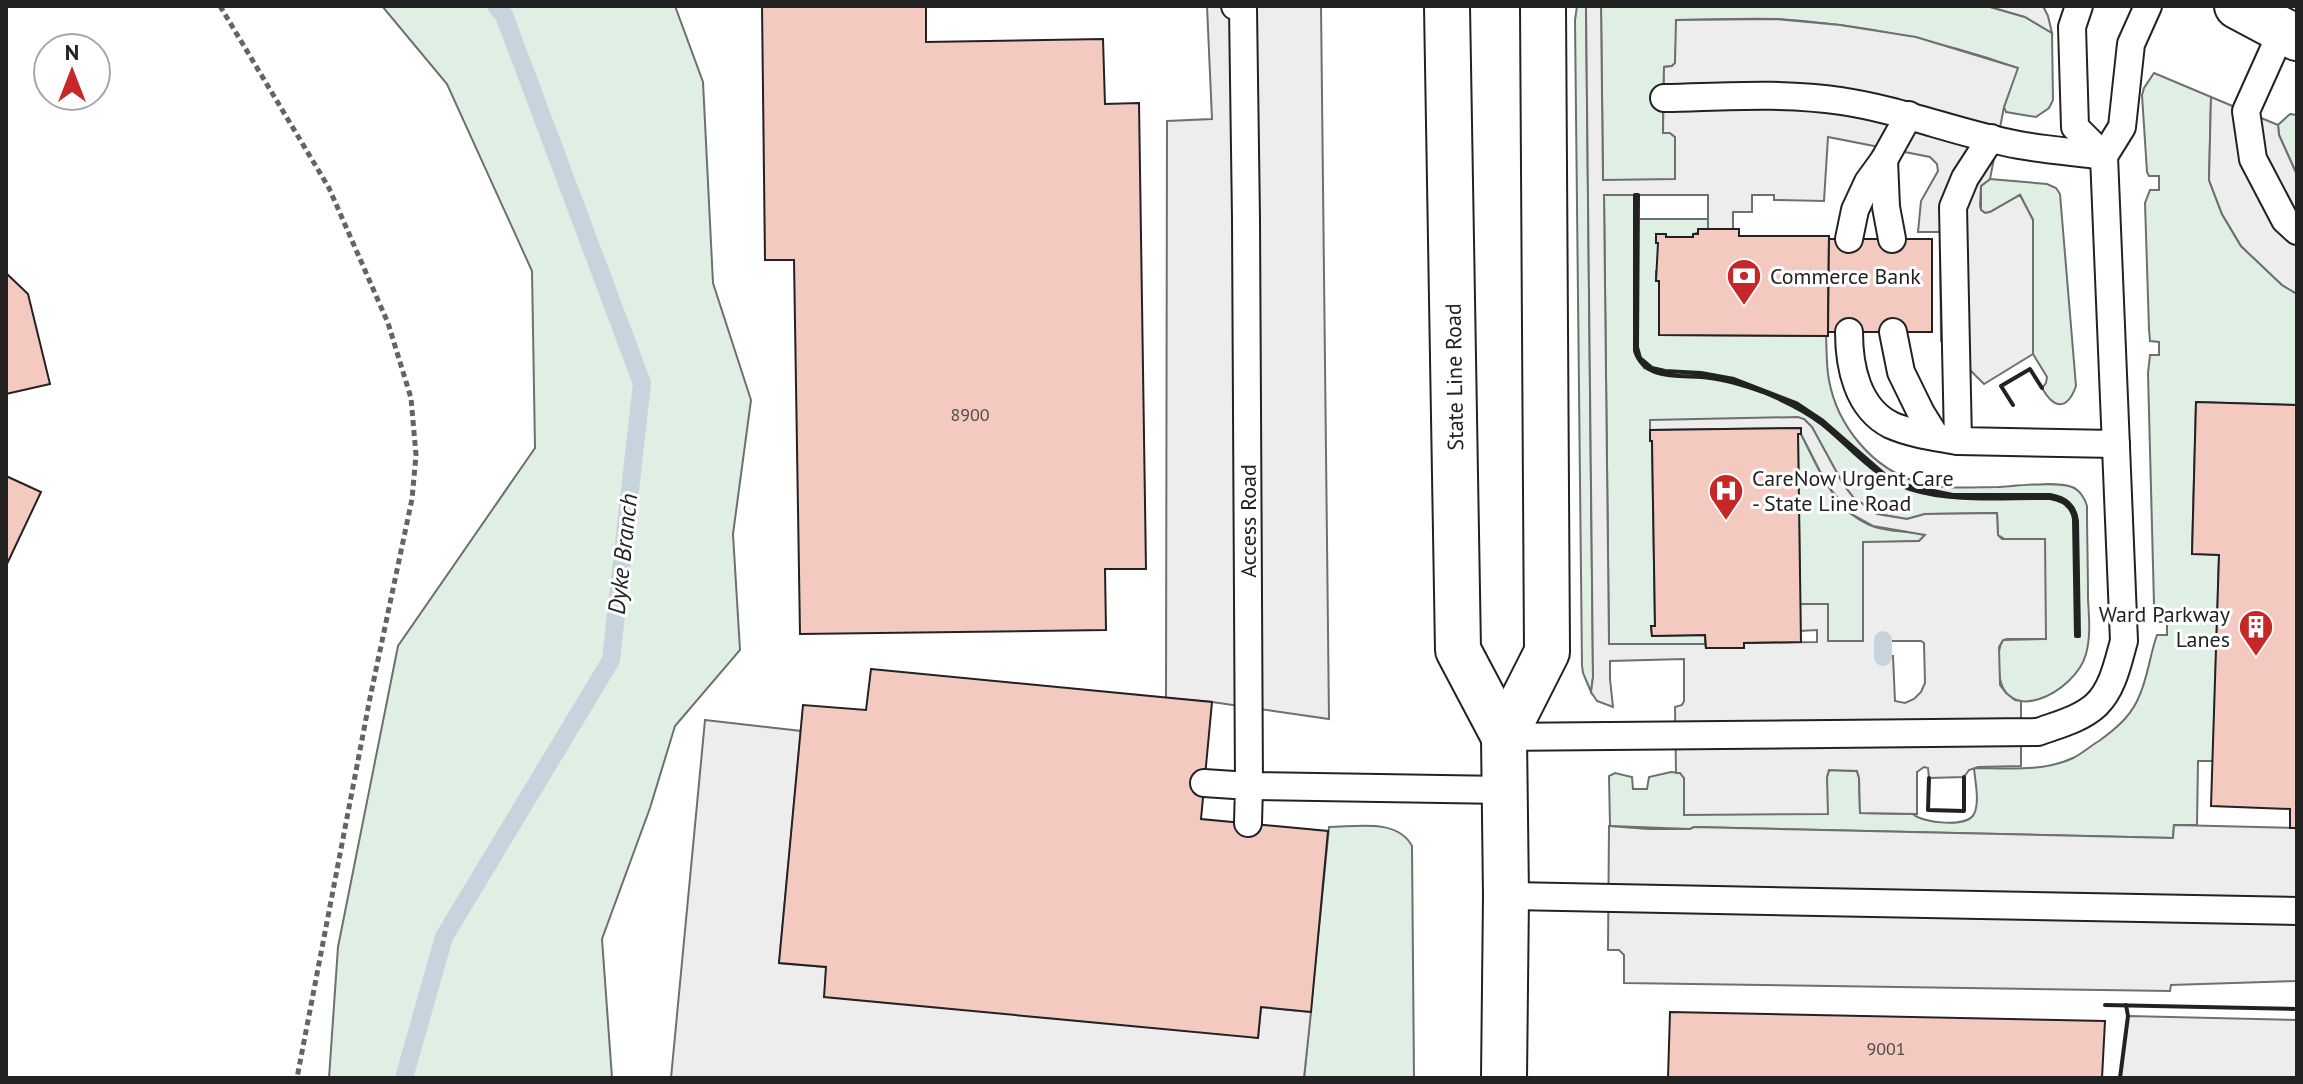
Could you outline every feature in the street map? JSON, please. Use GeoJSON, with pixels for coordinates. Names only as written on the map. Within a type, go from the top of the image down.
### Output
{"type":"FeatureCollection","features":[{"type":"Feature","properties":{"kind":"main road","name":"State Line Road"},"geometry":{"type":"LineString","coordinates":[[1447,6],[1458,650],[1504,737]]}},
{"type":"Feature","properties":{"kind":"main road","name":"State Line Road"},"geometry":{"type":"LineString","coordinates":[[1504,1078],[1504,737],[1547,652],[1543,6]]}},
{"type":"Feature","properties":{"kind":"main road"},"geometry":{"type":"LineString","coordinates":[[2237,6],[2289,34]]}},
{"type":"Feature","properties":{"kind":"lane","name":"Access Road"},"geometry":{"type":"LineString","coordinates":[[1235,6],[1243,9],[1249,786]]}},
{"type":"Feature","properties":{"kind":"lane"},"geometry":{"type":"LineString","coordinates":[[2079,6],[2072,27],[2075,127],[2104,156]]}},
{"type":"Feature","properties":{"kind":"lane"},"geometry":{"type":"LineString","coordinates":[[1504,737],[2038,732],[2071,720],[2096,705],[2114,676],[2124,641],[2104,156],[2122,127],[2131,44],[2148,6]]}},
{"type":"Feature","properties":{"kind":"lane"},"geometry":{"type":"LineString","coordinates":[[2289,34],[2246,111],[2253,159],[2285,220],[2297,231]]}},
{"type":"Feature","properties":{"kind":"lane"},"geometry":{"type":"LineString","coordinates":[[1664,98],[1804,97],[1841,101],[1909,115],[2019,145],[2104,156]]}},
{"type":"Feature","properties":{"kind":"lane"},"geometry":{"type":"LineString","coordinates":[[1849,239],[1855,210],[1868,182],[1909,115]]}},
{"type":"Feature","properties":{"kind":"lane"},"geometry":{"type":"LineString","coordinates":[[1947,439],[1953,207],[1965,178],[1991,138]]}},
{"type":"Feature","properties":{"kind":"lane"},"geometry":{"type":"LineString","coordinates":[[1884,160],[1886,207],[1892,239]]}},
{"type":"Feature","properties":{"kind":"lane"},"geometry":{"type":"LineString","coordinates":[[1849,332],[1849,359],[1863,398],[1872,411],[1890,425],[1947,439],[2116,444]]}},
{"type":"Feature","properties":{"kind":"lane"},"geometry":{"type":"LineString","coordinates":[[1893,332],[1901,372],[1921,413],[1947,439]]}},
{"type":"Feature","properties":{"kind":"lane"},"geometry":{"type":"LineString","coordinates":[[1204,783],[1504,790]]}},
{"type":"Feature","properties":{"kind":"lane"},"geometry":{"type":"LineString","coordinates":[[1248,823],[1249,786]]}},
{"type":"Feature","properties":{"kind":"lane"},"geometry":{"type":"LineString","coordinates":[[1506,896],[2297,911]]}},
{"type":"Feature","properties":{"kind":"path"},"geometry":{"type":"LineString","coordinates":[[220,6],[329,188],[388,323],[411,398],[416,455],[412,499],[370,698],[297,1078]]}},
{"type":"Feature","properties":{"kind":"green space"},"geometry":{"type":"Polygon","coordinates":[[[382,6],[675,6],[703,82],[713,283],[751,400],[733,534],[740,650],[675,726],[650,808],[602,939],[612,1078],[329,1078],[338,947],[398,646],[535,448],[532,271],[447,84],[382,6]]]}},
{"type":"Feature","properties":{"kind":"green space"},"geometry":{"type":"Polygon","coordinates":[[[1577,6],[1586,6],[1591,692],[1582,666],[1577,6]]]}},
{"type":"Feature","properties":{"kind":"green space"},"geometry":{"type":"Polygon","coordinates":[[[1601,6],[1987,6],[2025,17],[2052,33],[2053,100],[2049,108],[2036,117],[2006,112],[2004,107],[2017,68],[1958,49],[1898,35],[1776,19],[1677,20],[1675,63],[1664,67],[1663,133],[1675,137],[1675,180],[1603,180],[1601,6]]]}},
{"type":"Feature","properties":{"kind":"green space"},"geometry":{"type":"Polygon","coordinates":[[[2154,73],[2211,97],[2209,180],[2222,214],[2241,246],[2282,285],[2297,294],[2297,405],[2196,402],[2192,553],[2219,555],[2213,761],[2198,761],[2197,825],[2174,825],[2173,838],[1610,826],[1609,776],[1615,773],[1632,777],[1633,789],[1647,789],[1649,777],[1680,773],[1684,778],[1684,814],[1827,814],[1829,770],[1857,771],[1860,813],[1913,814],[1934,822],[1954,823],[1970,818],[1976,809],[1974,768],[2024,768],[2062,762],[2099,741],[2130,713],[2144,685],[2157,635],[2167,635],[2167,622],[2156,622],[2154,604],[2148,373],[2150,355],[2159,355],[2159,342],[2150,341],[2145,203],[2150,190],[2159,190],[2159,176],[2149,176],[2147,172],[2142,95],[2154,73]]]}},
{"type":"Feature","properties":{"kind":"green space"},"geometry":{"type":"Polygon","coordinates":[[[2290,114],[2297,115],[2297,175],[2279,135],[2278,125],[2290,114]]]}},
{"type":"Feature","properties":{"kind":"green space"},"geometry":{"type":"Polygon","coordinates":[[[1990,179],[2047,184],[2060,194],[2076,386],[2064,403],[2051,400],[2042,388],[2047,377],[2033,354],[2033,220],[2020,195],[1990,212],[1981,210],[1981,186],[1990,179]]]}},
{"type":"Feature","properties":{"kind":"green space"},"geometry":{"type":"Polygon","coordinates":[[[1604,195],[1635,195],[1635,351],[1644,368],[1668,375],[1728,381],[1791,404],[1831,432],[1882,477],[1901,486],[1942,496],[2050,498],[2063,502],[2074,519],[2076,636],[2079,636],[2077,521],[2072,507],[2065,500],[2050,495],[1953,495],[1909,486],[1884,474],[1823,421],[1796,403],[1734,379],[1652,368],[1640,358],[1637,347],[1638,219],[1708,219],[1708,229],[1693,237],[1656,234],[1659,335],[1826,336],[1829,380],[1840,413],[1859,443],[1886,467],[1901,476],[1937,486],[1967,488],[2056,484],[2080,492],[2087,506],[2089,633],[2086,654],[2069,681],[2040,699],[2025,701],[2012,698],[2003,688],[1999,658],[2003,640],[2045,639],[2006,540],[1998,535],[1997,513],[1925,514],[1907,519],[1877,514],[1853,497],[1843,484],[1812,427],[1804,419],[1652,441],[1655,626],[1651,626],[1652,636],[1705,635],[1705,644],[1609,645],[1604,195]]]}},
{"type":"Feature","properties":{"kind":"green space"},"geometry":{"type":"Polygon","coordinates":[[[1798,434],[1801,434],[1831,491],[1850,513],[1875,527],[1925,535],[1919,541],[1863,543],[1863,641],[1828,641],[1800,604],[1798,434]]]}},
{"type":"Feature","properties":{"kind":"green space"},"geometry":{"type":"Polygon","coordinates":[[[1329,827],[1386,828],[1405,837],[1412,846],[1414,1078],[1304,1078],[1329,827]]]}},
{"type":"Feature","properties":{"kind":"shaded area"},"geometry":{"type":"Polygon","coordinates":[[[1207,6],[1321,6],[1329,719],[1166,698],[1167,121],[1212,119],[1207,6]]]}},
{"type":"Feature","properties":{"kind":"shaded area"},"geometry":{"type":"Polygon","coordinates":[[[1586,6],[1601,6],[1603,180],[1675,179],[1675,137],[1663,133],[1664,67],[1675,63],[1676,20],[1774,19],[1840,25],[1916,37],[2018,68],[2004,107],[1990,179],[1981,186],[1980,206],[1985,213],[1990,212],[2020,195],[2033,220],[2033,354],[1984,384],[1941,341],[1940,232],[1918,232],[1921,201],[1938,171],[1937,164],[1930,157],[1828,137],[1824,201],[1774,200],[1774,195],[1752,195],[1752,212],[1733,212],[1733,229],[1708,229],[1708,195],[1604,195],[1609,644],[1705,644],[1706,648],[1744,648],[1744,643],[1817,642],[1817,630],[1800,631],[1800,604],[1828,604],[1828,641],[1863,641],[1863,542],[1919,541],[1925,535],[1873,526],[1851,514],[1827,485],[1800,428],[1650,430],[1650,420],[1798,417],[1812,427],[1853,497],[1877,514],[1907,519],[1925,514],[1997,513],[1998,535],[2002,539],[2045,539],[2046,639],[2007,639],[1999,647],[2000,685],[2015,700],[2021,701],[2021,766],[1978,767],[1969,770],[1964,777],[1929,778],[1928,768],[1924,767],[1917,772],[1917,814],[1860,813],[1857,771],[1829,770],[1828,814],[1684,815],[1684,778],[1676,773],[1675,707],[1684,701],[1684,659],[1610,661],[1613,707],[1597,701],[1591,692],[1586,6]],[[1880,641],[1880,657],[1893,656],[1895,701],[1905,703],[1914,699],[1925,683],[1924,643],[1880,641]]]}},
{"type":"Feature","properties":{"kind":"shaded area"},"geometry":{"type":"Polygon","coordinates":[[[1987,6],[2043,6],[2052,33],[2025,17],[1987,6]]]}},
{"type":"Feature","properties":{"kind":"shaded area"},"geometry":{"type":"Polygon","coordinates":[[[2211,97],[2278,125],[2279,135],[2297,175],[2297,294],[2282,285],[2241,246],[2222,214],[2209,180],[2211,97]]]}},
{"type":"Feature","properties":{"kind":"shaded area"},"geometry":{"type":"Polygon","coordinates":[[[705,720],[801,731],[779,963],[826,967],[1258,1038],[1261,1007],[1311,1012],[1304,1078],[671,1078],[705,720]]]}},
{"type":"Feature","properties":{"kind":"shaded area"},"geometry":{"type":"Polygon","coordinates":[[[2174,825],[2297,828],[2297,981],[2171,985],[2170,991],[1624,983],[1624,955],[1619,950],[1608,950],[1609,826],[2173,838],[2174,825]]]}},
{"type":"Feature","properties":{"kind":"shaded area"},"geometry":{"type":"Polygon","coordinates":[[[2128,1016],[2297,1020],[2297,1078],[2120,1078],[2128,1016]]]}},
{"type":"Feature","properties":{"kind":"building"},"geometry":{"type":"Polygon","coordinates":[[[762,6],[926,6],[926,42],[1103,39],[1105,104],[1139,103],[1146,569],[1105,569],[1106,630],[800,634],[794,260],[765,260],[762,6]]]}},
{"type":"Feature","properties":{"kind":"building","name":"Commerce Bank"},"geometry":{"type":"Polygon","coordinates":[[[1698,229],[1739,229],[1739,236],[1829,236],[1828,336],[1659,335],[1656,234],[1693,237],[1693,234],[1698,234],[1698,229]]]}},
{"type":"Feature","properties":{"kind":"building"},"geometry":{"type":"Polygon","coordinates":[[[1829,239],[1932,239],[1932,332],[1828,332],[1829,239]]]}},
{"type":"Feature","properties":{"kind":"building"},"geometry":{"type":"Polygon","coordinates":[[[6,273],[28,294],[50,384],[6,394],[6,273]]]}},
{"type":"Feature","properties":{"kind":"building","name":"Ward Parkway Lanes"},"geometry":{"type":"Polygon","coordinates":[[[2196,402],[2297,405],[2297,828],[2290,828],[2290,809],[2211,806],[2219,555],[2192,554],[2196,402]]]}},
{"type":"Feature","properties":{"kind":"building","name":"CareNow Urgent Care - State Line Road"},"geometry":{"type":"Polygon","coordinates":[[[1801,428],[1801,434],[1798,434],[1801,642],[1744,643],[1744,648],[1706,648],[1705,635],[1652,636],[1651,626],[1655,626],[1650,430],[1801,428]]]}},
{"type":"Feature","properties":{"kind":"building"},"geometry":{"type":"Polygon","coordinates":[[[6,476],[41,492],[6,566],[6,476]]]}},
{"type":"Feature","properties":{"kind":"building"},"geometry":{"type":"Polygon","coordinates":[[[871,669],[1212,702],[1201,819],[1328,831],[1311,1012],[1261,1007],[1258,1038],[824,997],[826,967],[779,963],[803,705],[866,710],[871,669]]]}},
{"type":"Feature","properties":{"kind":"building"},"geometry":{"type":"Polygon","coordinates":[[[1670,1012],[2105,1021],[2102,1078],[1668,1078],[1670,1012]]]}},
{"type":"Feature","properties":{"kind":"waterway","name":"Dyke Branch"},"geometry":{"type":"LineString","coordinates":[[404,1078],[444,937],[611,660],[642,383],[504,15],[496,6]]}},
{"type":"Feature","properties":{"kind":"waterway"},"geometry":{"type":"LineString","coordinates":[[1883,640],[1883,657]]}},
{"type":"Feature","properties":{"kind":"wall"},"geometry":{"type":"LineString","coordinates":[[1635,195],[1638,195],[1637,347],[1640,358],[1652,368],[1734,379],[1796,403],[1823,421],[1884,474],[1909,486],[1953,495],[2050,495],[2065,500],[2072,507],[2077,521],[2079,636],[2076,636],[2074,519],[2063,502],[2050,498],[1962,498],[1910,489],[1874,470],[1822,424],[1787,402],[1744,385],[1666,375],[1647,368],[1635,351],[1635,195]]}},
{"type":"Feature","properties":{"kind":"wall"},"geometry":{"type":"LineString","coordinates":[[2013,405],[2001,386],[2030,369],[2042,388]]}},
{"type":"Feature","properties":{"kind":"wall"},"geometry":{"type":"LineString","coordinates":[[1929,778],[1928,810],[1964,811],[1964,777]]}},
{"type":"Feature","properties":{"kind":"wall"},"geometry":{"type":"LineString","coordinates":[[2105,1005],[2297,1009]]}},
{"type":"Feature","properties":{"kind":"wall"},"geometry":{"type":"LineString","coordinates":[[2120,1078],[2128,1016],[2126,1005]]}},
{"type":"Feature","properties":{"kind":"place","name":"Commerce Bank"},"geometry":{"type":"Point","coordinates":[1744,307]}},
{"type":"Feature","properties":{"kind":"place","name":"CareNow Urgent Care - State Line Road"},"geometry":{"type":"Point","coordinates":[1726,522]}},
{"type":"Feature","properties":{"kind":"place","name":"Ward Parkway Lanes"},"geometry":{"type":"Point","coordinates":[2256,658]}}]}
